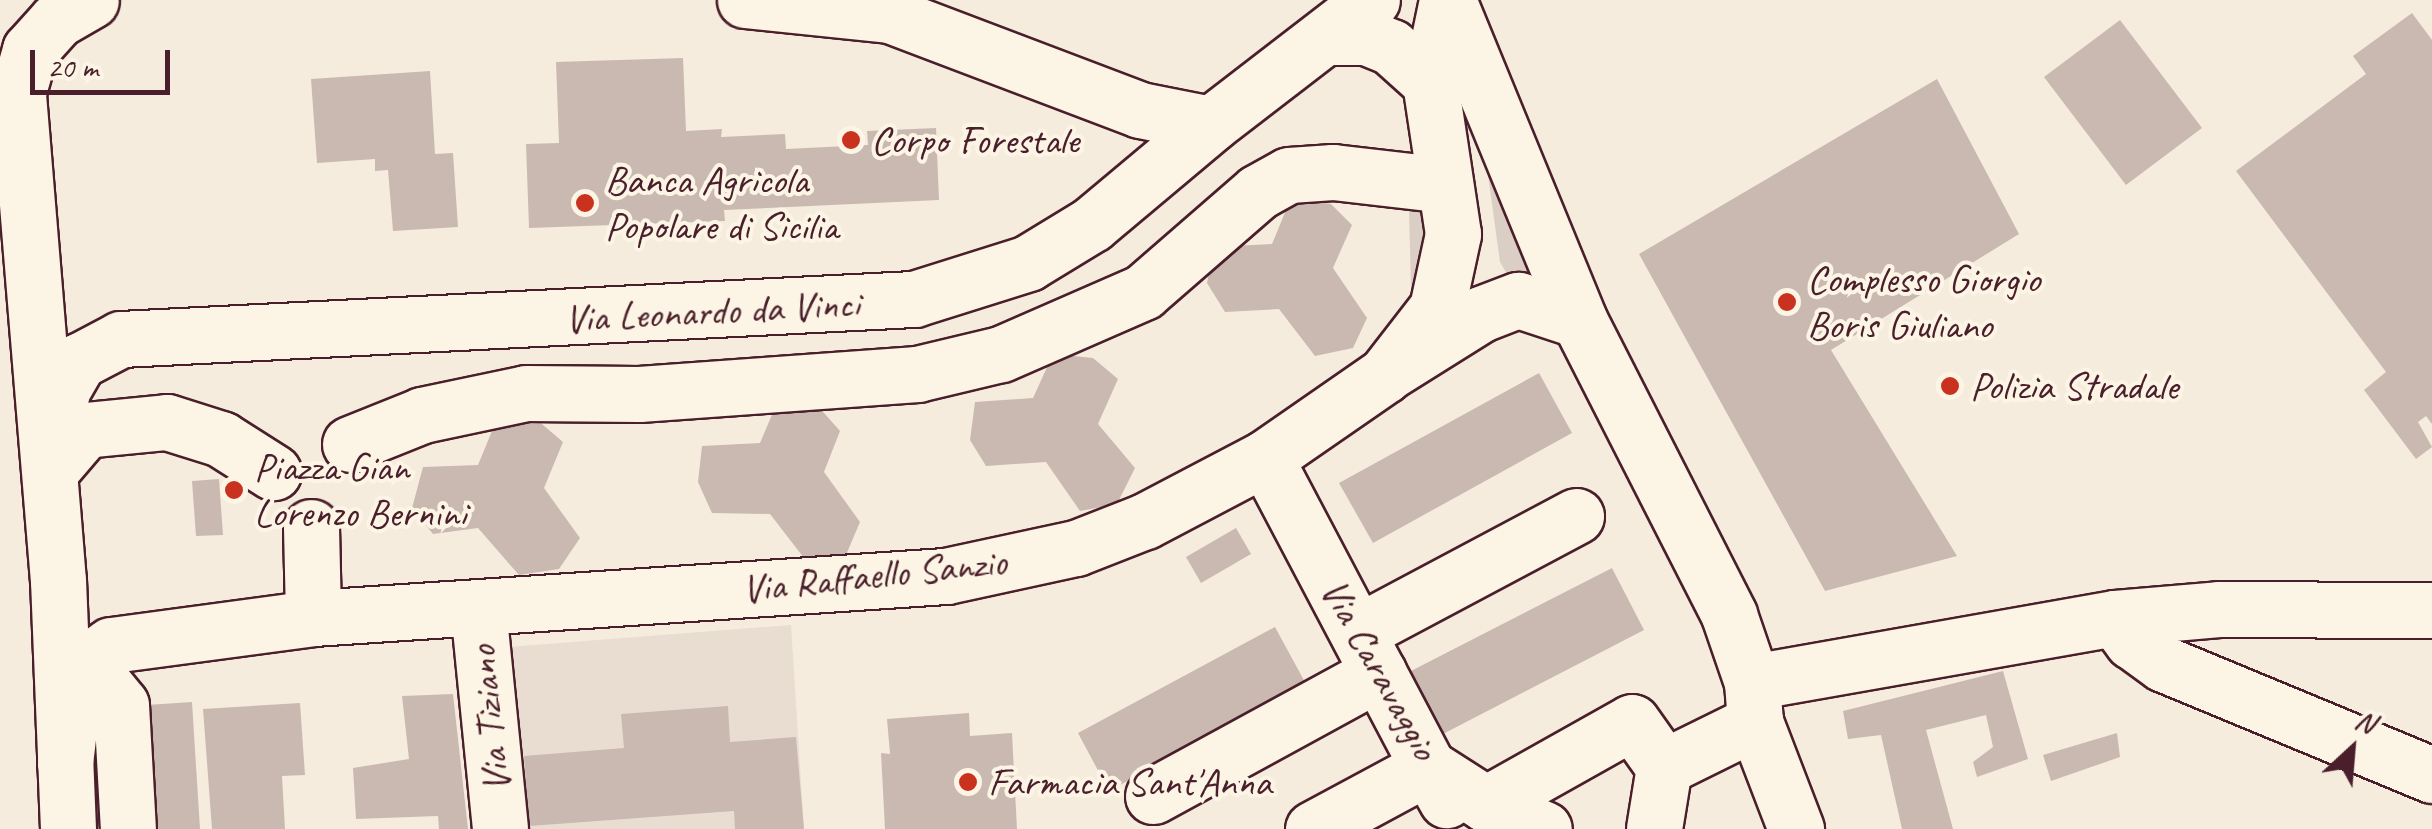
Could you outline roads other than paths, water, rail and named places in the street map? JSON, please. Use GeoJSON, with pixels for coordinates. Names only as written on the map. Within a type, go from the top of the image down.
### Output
{"type":"FeatureCollection","features":[{"type":"Feature","properties":{"kind":"street"},"geometry":{"type":"LineString","coordinates":[[68,829],[58,581],[20,170],[18,92],[30,50],[57,20],[91,0]]}},
{"type":"Feature","properties":{"kind":"street"},"geometry":{"type":"LineString","coordinates":[[745,0],[890,15],[986,48],[1140,110],[1210,124]]}},
{"type":"Feature","properties":{"kind":"street"},"geometry":{"type":"LineString","coordinates":[[926,0],[986,48]]}},
{"type":"Feature","properties":{"kind":"street","name":"Via Leonardo da Vinci"},"geometry":{"type":"LineString","coordinates":[[50,471],[62,390],[79,361],[121,339],[914,300],[1028,263],[1092,224],[1210,124],[1372,0]]}},
{"type":"Feature","properties":{"kind":"street"},"geometry":{"type":"LineString","coordinates":[[1448,0],[1580,320],[1729,615],[1796,829]]}},
{"type":"Feature","properties":{"kind":"street","name":"Via Raffaello Sanzio"},"geometry":{"type":"LineString","coordinates":[[182,632],[312,643],[478,608],[946,576],[1076,548],[1145,521],[1265,458],[1385,375],[1438,308],[1453,234],[1430,82],[1448,0]]}},
{"type":"Feature","properties":{"kind":"street"},"geometry":{"type":"LineString","coordinates":[[1326,37],[1366,37],[1391,47],[1430,82],[1501,127]]}},
{"type":"Feature","properties":{"kind":"street"},"geometry":{"type":"LineString","coordinates":[[0,223],[20,170]]}},
{"type":"Feature","properties":{"kind":"street"},"geometry":{"type":"LineString","coordinates":[[350,444],[422,414],[526,394],[639,394],[917,374],[984,358],[1143,292],[1258,192],[1289,175],[1333,172],[1445,185]]}},
{"type":"Feature","properties":{"kind":"street"},"geometry":{"type":"LineString","coordinates":[[1385,375],[1481,314],[1518,300],[1580,320]]}},
{"type":"Feature","properties":{"kind":"street"},"geometry":{"type":"LineString","coordinates":[[0,385],[50,471]]}},
{"type":"Feature","properties":{"kind":"street"},"geometry":{"type":"LineString","coordinates":[[50,471],[86,430],[168,422],[221,440],[273,472]]}},
{"type":"Feature","properties":{"kind":"street","name":"Via Caravaggio"},"geometry":{"type":"LineString","coordinates":[[1265,458],[1428,767],[1473,816],[1544,829]]}},
{"type":"Feature","properties":{"kind":"street"},"geometry":{"type":"LineString","coordinates":[[1153,796],[1576,516]]}},
{"type":"Feature","properties":{"kind":"street"},"geometry":{"type":"LineString","coordinates":[[311,527],[312,643]]}},
{"type":"Feature","properties":{"kind":"street"},"geometry":{"type":"LineString","coordinates":[[58,581],[100,616],[182,632]]}},
{"type":"Feature","properties":{"kind":"street","name":"Via Tiziano"},"geometry":{"type":"LineString","coordinates":[[478,608],[500,829]]}},
{"type":"Feature","properties":{"kind":"street"},"geometry":{"type":"LineString","coordinates":[[1664,767],[1754,702],[2115,618],[2219,609],[2432,610]]}},
{"type":"Feature","properties":{"kind":"street"},"geometry":{"type":"LineString","coordinates":[[2115,618],[2132,640],[2164,664],[2432,775]]}},
{"type":"Feature","properties":{"kind":"street"},"geometry":{"type":"LineString","coordinates":[[65,763],[74,688],[86,662],[111,645],[182,632]]}},
{"type":"Feature","properties":{"kind":"street"},"geometry":{"type":"LineString","coordinates":[[86,662],[121,706],[128,829]]}},
{"type":"Feature","properties":{"kind":"street"},"geometry":{"type":"LineString","coordinates":[[1473,816],[1632,722],[1664,767],[1654,829]]}},
{"type":"Feature","properties":{"kind":"street"},"geometry":{"type":"LineString","coordinates":[[1313,829],[1428,767]]}},
{"type":"Feature","properties":{"kind":"place","name":"Corpo Forestale"},"geometry":{"type":"Point","coordinates":[851,140]}},
{"type":"Feature","properties":{"kind":"place","name":"Banca Agricola Popolare di Sicilia"},"geometry":{"type":"Point","coordinates":[585,203]}},
{"type":"Feature","properties":{"kind":"place","name":"Complesso Giorgio Boris Giuliano"},"geometry":{"type":"Point","coordinates":[1787,302]}},
{"type":"Feature","properties":{"kind":"place","name":"Polizia Stradale"},"geometry":{"type":"Point","coordinates":[1950,386]}},
{"type":"Feature","properties":{"kind":"place","name":"Piazza Gian Lorenzo Bernini"},"geometry":{"type":"Point","coordinates":[234,490]}},
{"type":"Feature","properties":{"kind":"place","name":"Farmacia Sant'Anna"},"geometry":{"type":"Point","coordinates":[968,782]}}]}
